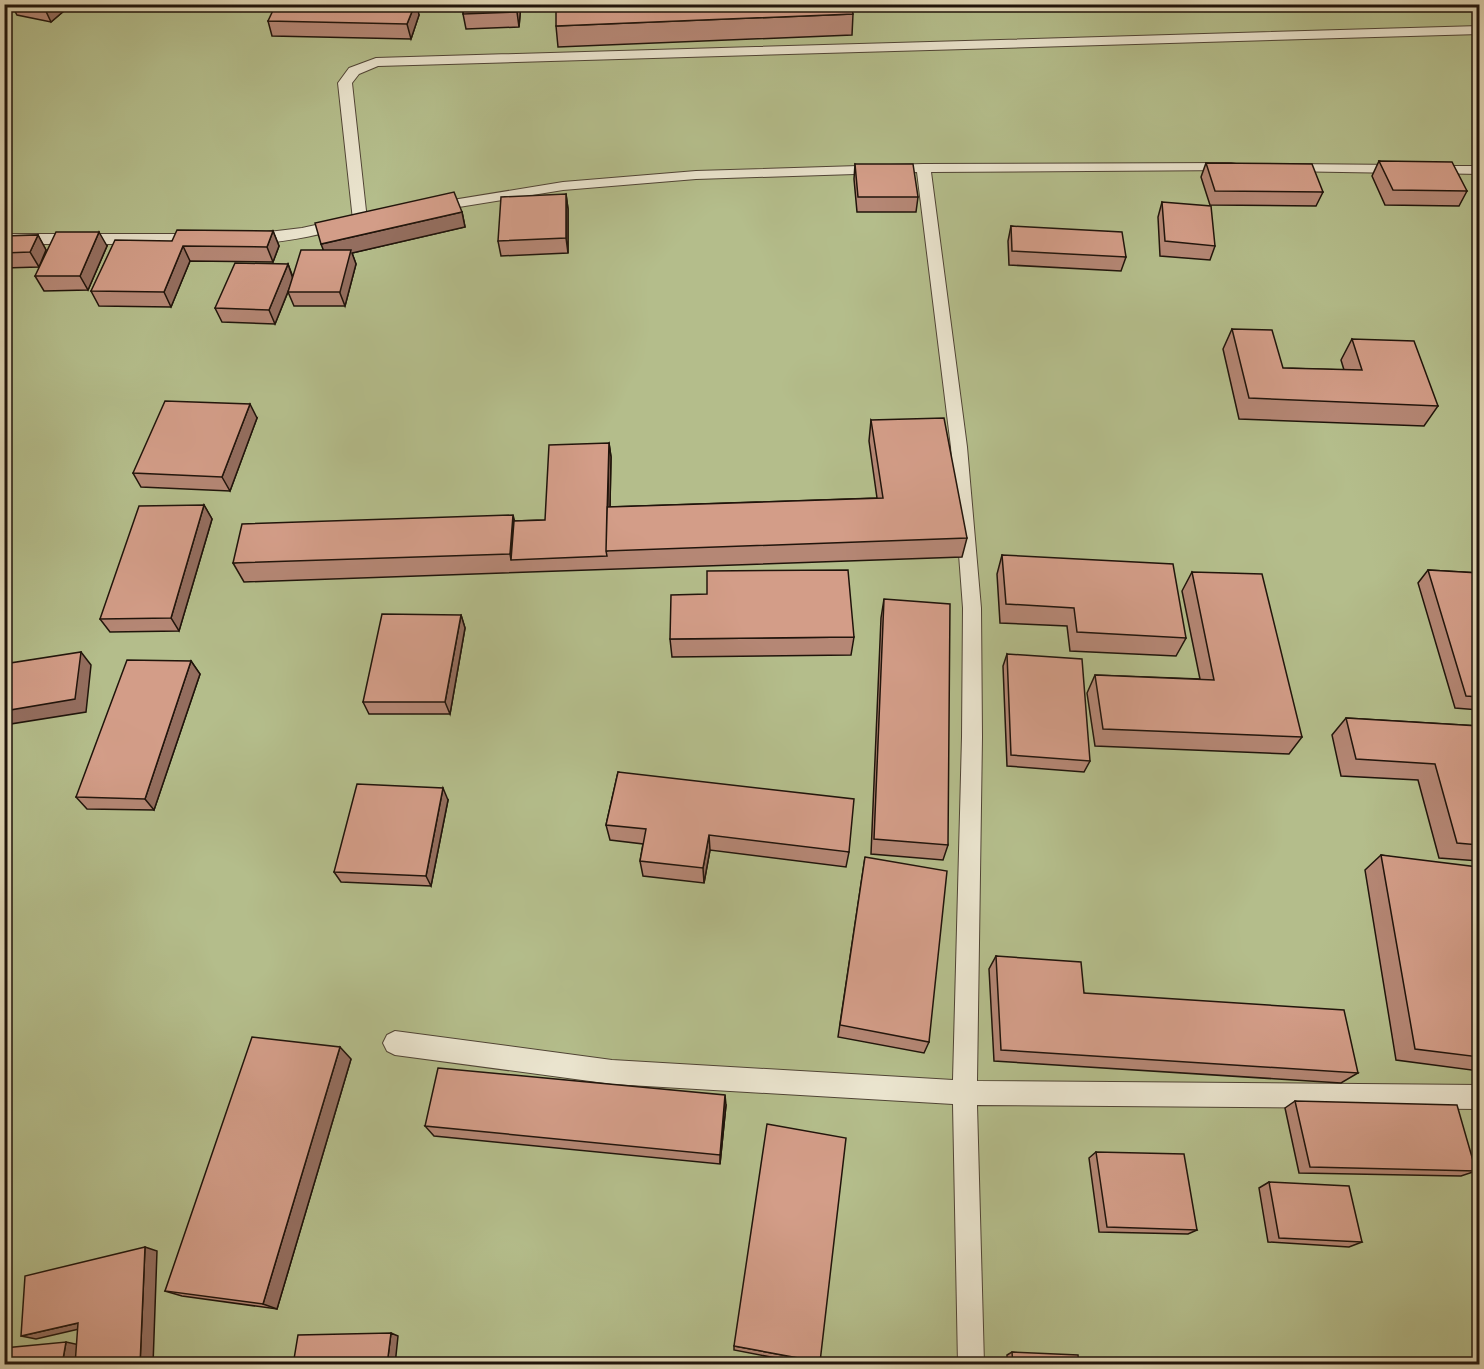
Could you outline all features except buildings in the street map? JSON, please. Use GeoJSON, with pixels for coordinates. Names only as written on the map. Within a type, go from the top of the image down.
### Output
{"type":"FeatureCollection","features":[{"type":"Feature","properties":{"kind":"lane"},"geometry":{"type":"LineString","coordinates":[[4,240],[225,239],[302,233],[365,219],[345,83],[354,71],[376,62],[1479,30]]}},
{"type":"Feature","properties":{"kind":"lane"},"geometry":{"type":"LineString","coordinates":[[417,210],[563,186],[696,175],[923,168],[1246,167]]}},
{"type":"Feature","properties":{"kind":"lane"},"geometry":{"type":"LineString","coordinates":[[1270,167],[1479,170]]}},
{"type":"Feature","properties":{"kind":"lane"},"geometry":{"type":"LineString","coordinates":[[923,168],[959,447],[972,608],[972,737],[965,1093],[971,1365]]}},
{"type":"Feature","properties":{"kind":"lane"},"geometry":{"type":"LineString","coordinates":[[395,1043],[612,1072],[965,1093],[1479,1097]]}},
{"type":"Feature","properties":{"kind":"green space"},"geometry":{"type":"Polygon","coordinates":[[[5,5],[1479,5],[1479,1364],[5,1364],[5,5]]]}}]}
